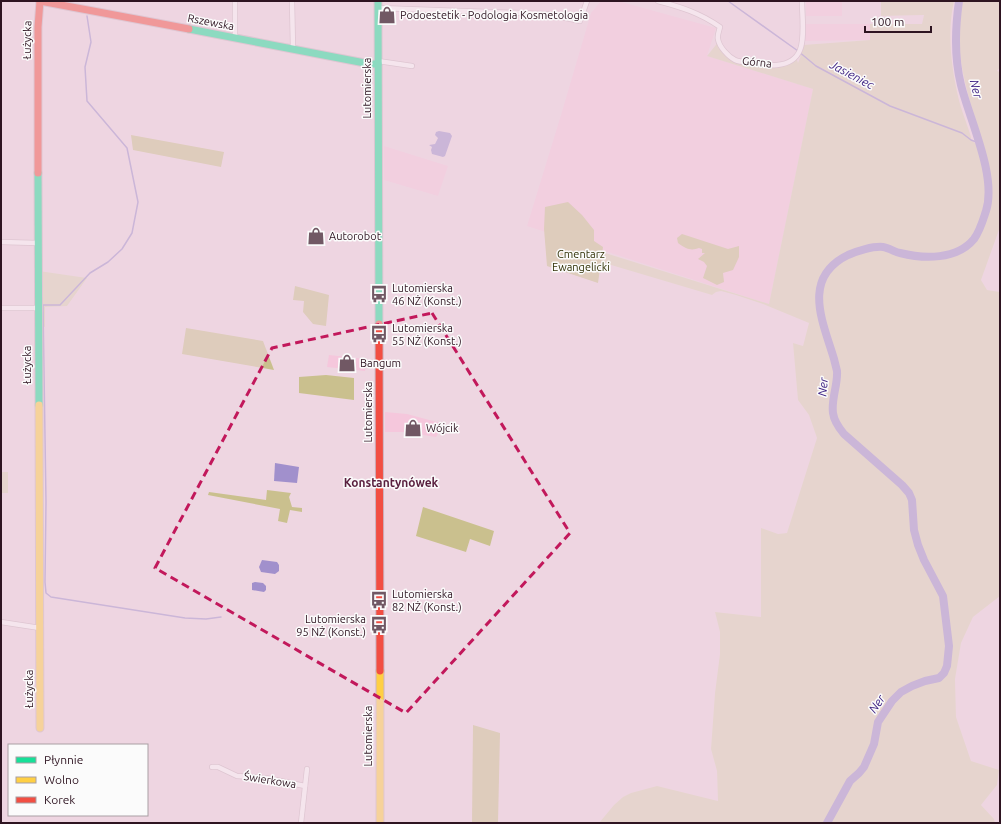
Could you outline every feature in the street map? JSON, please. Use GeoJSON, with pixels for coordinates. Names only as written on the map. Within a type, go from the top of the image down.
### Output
{"type":"FeatureCollection","features":[{"type":"Feature","properties":{"kind":"street","name":"Rszewska"},"geometry":{"type":"LineString","coordinates":[[40,1],[370,64],[378,62]]}},
{"type":"Feature","properties":{"kind":"street","name":"Łużycka"},"geometry":{"type":"LineString","coordinates":[[40,1],[38,27],[40,728]]}},
{"type":"Feature","properties":{"kind":"street"},"geometry":{"type":"LineString","coordinates":[[235,1],[235,38]]}},
{"type":"Feature","properties":{"kind":"street"},"geometry":{"type":"LineString","coordinates":[[292,1],[293,49]]}},
{"type":"Feature","properties":{"kind":"street"},"geometry":{"type":"LineString","coordinates":[[378,4],[547,14],[580,21],[587,1]]}},
{"type":"Feature","properties":{"kind":"street","name":"Górna"},"geometry":{"type":"LineString","coordinates":[[658,1],[694,12],[720,27],[718,38],[723,49],[736,60],[765,66],[780,65],[790,61],[799,52],[802,42],[802,1]]}},
{"type":"Feature","properties":{"kind":"street","name":"Lutomierska"},"geometry":{"type":"LineString","coordinates":[[378,4],[380,823]]}},
{"type":"Feature","properties":{"kind":"street"},"geometry":{"type":"LineString","coordinates":[[378,62],[412,66]]}},
{"type":"Feature","properties":{"kind":"street"},"geometry":{"type":"LineString","coordinates":[[1,242],[38,242]]}},
{"type":"Feature","properties":{"kind":"street"},"geometry":{"type":"LineString","coordinates":[[1,308],[38,308]]}},
{"type":"Feature","properties":{"kind":"street"},"geometry":{"type":"LineString","coordinates":[[1,622],[40,628]]}},
{"type":"Feature","properties":{"kind":"street","name":"Świerkowa"},"geometry":{"type":"LineString","coordinates":[[212,766],[218,767],[237,776],[266,778],[305,786]]}},
{"type":"Feature","properties":{"kind":"street"},"geometry":{"type":"LineString","coordinates":[[301,823],[307,769]]}},
{"type":"Feature","properties":{"kind":"highlighted area"},"geometry":{"type":"Polygon","coordinates":[[[432,313],[570,533],[406,713],[155,568],[272,348],[432,313]]]}},
{"type":"Feature","properties":{"kind":"shaded area"},"geometry":{"type":"Polygon","coordinates":[[[601,1],[618,1],[716,28],[707,56],[813,89],[769,304],[527,226],[591,13],[601,1]]]}},
{"type":"Feature","properties":{"kind":"shaded area"},"geometry":{"type":"Polygon","coordinates":[[[806,1],[842,1],[842,16],[806,16],[806,1]]]}},
{"type":"Feature","properties":{"kind":"shaded area"},"geometry":{"type":"Polygon","coordinates":[[[881,1],[954,1],[950,36],[952,61],[959,101],[971,140],[983,149],[963,74],[959,45],[960,15],[963,1],[1000,1],[1000,67],[997,71],[1000,72],[1000,227],[981,280],[987,290],[1000,292],[1000,596],[973,617],[961,643],[955,679],[956,717],[971,761],[999,770],[997,785],[981,805],[994,819],[995,823],[599,823],[623,797],[631,793],[657,786],[718,801],[717,771],[711,749],[715,693],[720,654],[720,632],[715,612],[761,617],[761,528],[778,534],[787,533],[817,438],[809,415],[798,400],[793,343],[803,346],[809,323],[763,304],[736,295],[721,291],[712,295],[601,262],[602,252],[769,304],[813,89],[707,56],[719,41],[723,49],[736,60],[779,65],[796,57],[798,63],[803,45],[870,40],[870,24],[922,24],[924,15],[881,16],[881,1]]]}},
{"type":"Feature","properties":{"kind":"shaded area"},"geometry":{"type":"Polygon","coordinates":[[[805,24],[870,24],[870,40],[805,41],[805,24]]]}},
{"type":"Feature","properties":{"kind":"shaded area"},"geometry":{"type":"Polygon","coordinates":[[[439,131],[450,133],[452,136],[445,156],[443,157],[432,154],[432,147],[429,145],[435,144],[438,138],[435,135],[436,132],[439,131]]]}},
{"type":"Feature","properties":{"kind":"shaded area"},"geometry":{"type":"Polygon","coordinates":[[[384,146],[448,166],[438,196],[384,180],[384,146]]]}},
{"type":"Feature","properties":{"kind":"shaded area"},"geometry":{"type":"Polygon","coordinates":[[[39,271],[87,278],[67,306],[45,307],[45,327],[40,326],[39,271]]]}},
{"type":"Feature","properties":{"kind":"shaded area","name":"Bangum"},"geometry":{"type":"Polygon","coordinates":[[[329,355],[366,359],[365,371],[327,367],[329,355]]]}},
{"type":"Feature","properties":{"kind":"shaded area","name":"Wójcik"},"geometry":{"type":"Polygon","coordinates":[[[385,412],[407,414],[444,424],[436,437],[404,432],[385,432],[385,412]]]}},
{"type":"Feature","properties":{"kind":"shaded area"},"geometry":{"type":"Polygon","coordinates":[[[275,463],[299,467],[297,483],[274,481],[275,463]]]}},
{"type":"Feature","properties":{"kind":"shaded area"},"geometry":{"type":"Polygon","coordinates":[[[1,472],[8,472],[8,493],[1,493],[1,472]]]}},
{"type":"Feature","properties":{"kind":"shaded area"},"geometry":{"type":"Polygon","coordinates":[[[262,560],[277,562],[279,565],[279,571],[275,574],[261,572],[259,567],[262,560]]]}},
{"type":"Feature","properties":{"kind":"shaded area"},"geometry":{"type":"Polygon","coordinates":[[[252,583],[263,583],[266,586],[266,590],[264,592],[252,590],[252,583]]]}},
{"type":"Feature","properties":{"kind":"green space"},"geometry":{"type":"Polygon","coordinates":[[[131,135],[224,152],[221,167],[133,150],[131,135]]]}},
{"type":"Feature","properties":{"kind":"green space","name":"Cmentarz Ewangelicki"},"geometry":{"type":"Polygon","coordinates":[[[568,202],[582,215],[594,230],[594,241],[603,247],[598,283],[547,266],[544,229],[545,207],[568,202]]]}},
{"type":"Feature","properties":{"kind":"green space"},"geometry":{"type":"Polygon","coordinates":[[[682,234],[728,249],[739,246],[739,257],[733,270],[723,273],[724,282],[717,285],[703,278],[707,266],[704,262],[698,259],[705,253],[702,253],[702,249],[688,249],[678,243],[677,238],[682,234]]]}},
{"type":"Feature","properties":{"kind":"green space"},"geometry":{"type":"Polygon","coordinates":[[[295,286],[329,295],[326,326],[313,324],[303,312],[304,301],[293,300],[295,286]]]}},
{"type":"Feature","properties":{"kind":"green space"},"geometry":{"type":"Polygon","coordinates":[[[186,328],[263,341],[274,370],[182,354],[186,328]]]}},
{"type":"Feature","properties":{"kind":"green space"},"geometry":{"type":"Polygon","coordinates":[[[326,375],[354,378],[354,400],[299,393],[299,377],[326,375]]]}},
{"type":"Feature","properties":{"kind":"green space"},"geometry":{"type":"Polygon","coordinates":[[[267,490],[291,493],[289,497],[292,507],[302,508],[302,512],[290,510],[287,523],[278,521],[280,509],[208,495],[209,492],[266,500],[267,490]]]}},
{"type":"Feature","properties":{"kind":"green space"},"geometry":{"type":"Polygon","coordinates":[[[423,507],[494,531],[490,546],[470,539],[466,552],[416,536],[423,507]]]}},
{"type":"Feature","properties":{"kind":"green space"},"geometry":{"type":"Polygon","coordinates":[[[473,725],[500,733],[498,823],[472,823],[473,725]]]}},
{"type":"Feature","properties":{"kind":"waterway","name":"Jasieniec"},"geometry":{"type":"LineString","coordinates":[[728,1],[798,51],[816,66],[890,106],[962,133],[971,140],[979,143]]}},
{"type":"Feature","properties":{"kind":"waterway","name":"Ner"},"geometry":{"type":"LineString","coordinates":[[827,823],[850,781],[864,767],[874,744],[878,722],[892,701],[901,692],[912,686],[939,678],[944,673],[947,666],[949,646],[943,596],[924,560],[918,545],[914,530],[912,500],[909,493],[902,485],[844,434],[834,419],[833,408],[837,371],[821,316],[819,302],[820,288],[824,276],[833,265],[848,255],[865,249],[879,247],[909,255],[929,257],[940,256],[959,251],[967,246],[974,239],[980,229],[986,211],[988,182],[981,148],[965,99],[957,64],[956,43],[959,1]]}},
{"type":"Feature","properties":{"kind":"waterway"},"geometry":{"type":"LineString","coordinates":[[87,16],[91,42],[85,67],[87,101],[127,148],[138,202],[132,233],[122,249],[108,262],[90,273],[60,305],[43,305],[46,593],[51,597],[185,618],[206,619],[221,617]]}},
{"type":"Feature","properties":{"kind":"traffic: fast"},"geometry":{"type":"LineString","coordinates":[[378,1],[379,324]]}},
{"type":"Feature","properties":{"kind":"traffic: fast"},"geometry":{"type":"LineString","coordinates":[[189,29],[370,64],[378,64]]}},
{"type":"Feature","properties":{"kind":"traffic: fast"},"geometry":{"type":"LineString","coordinates":[[38,173],[39,405]]}},
{"type":"Feature","properties":{"kind":"traffic: slow"},"geometry":{"type":"LineString","coordinates":[[39,405],[40,728]]}},
{"type":"Feature","properties":{"kind":"traffic: slow"},"geometry":{"type":"LineString","coordinates":[[380,671],[380,823]]}},
{"type":"Feature","properties":{"kind":"traffic: jam"},"geometry":{"type":"LineString","coordinates":[[38,173],[38,27],[40,1]]}},
{"type":"Feature","properties":{"kind":"traffic: jam"},"geometry":{"type":"LineString","coordinates":[[40,1],[189,29]]}},
{"type":"Feature","properties":{"kind":"traffic: jam"},"geometry":{"type":"LineString","coordinates":[[379,324],[380,671]]}},
{"type":"Feature","properties":{"kind":"place","name":"Podoestetik - Podologia Kosmetologia"},"geometry":{"type":"Point","coordinates":[387,15]}},
{"type":"Feature","properties":{"kind":"place","name":"Autorobot"},"geometry":{"type":"Point","coordinates":[316,236]}},
{"type":"Feature","properties":{"kind":"place","name":"Lutomierska 46 NŻ (Konst.)"},"geometry":{"type":"Point","coordinates":[379,294]}},
{"type":"Feature","properties":{"kind":"place","name":"Lutomierska 55 NŻ (Konst.)"},"geometry":{"type":"Point","coordinates":[379,334]}},
{"type":"Feature","properties":{"kind":"place","name":"Bangum"},"geometry":{"type":"Point","coordinates":[347,363]}},
{"type":"Feature","properties":{"kind":"place","name":"Wójcik"},"geometry":{"type":"Point","coordinates":[413,428]}},
{"type":"Feature","properties":{"kind":"place","name":"Lutomierska 82 NŻ (Konst.)"},"geometry":{"type":"Point","coordinates":[379,600]}},
{"type":"Feature","properties":{"kind":"place","name":"Lutomierska 95 NŻ (Konst.)"},"geometry":{"type":"Point","coordinates":[379,625]}},
{"type":"Feature","properties":{"kind":"district","name":"Konstantynówek"},"geometry":{"type":"Point","coordinates":[391,483]}}]}
